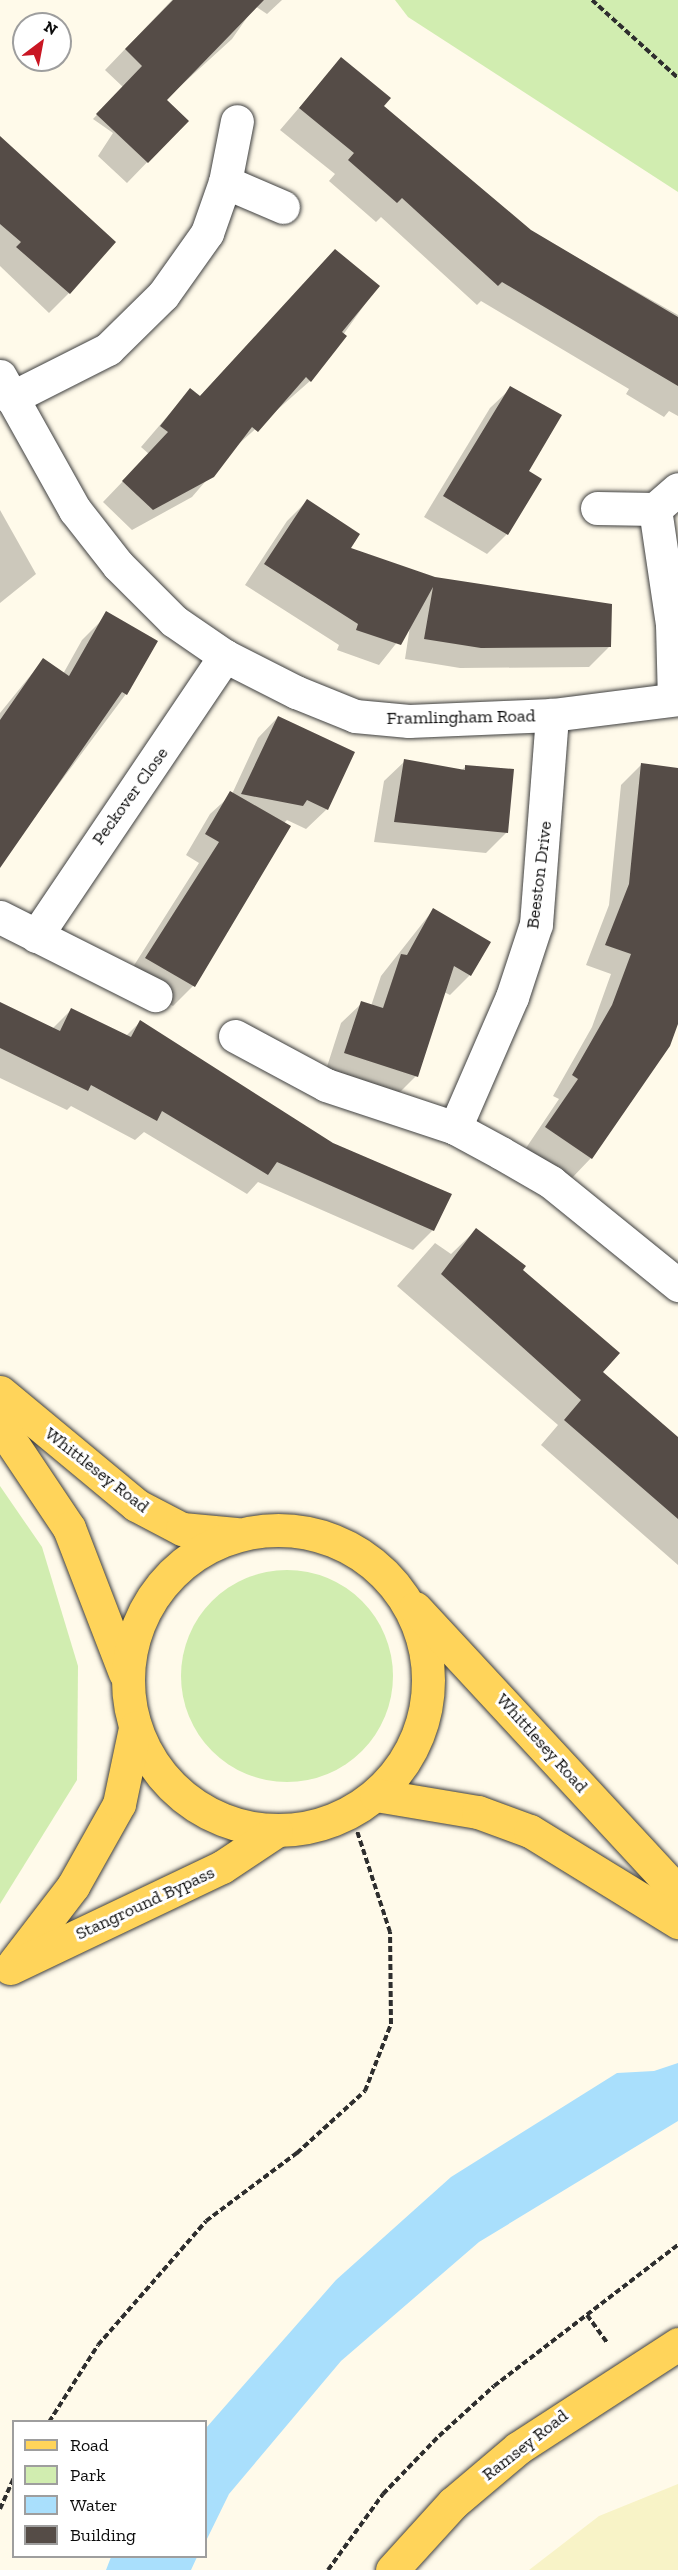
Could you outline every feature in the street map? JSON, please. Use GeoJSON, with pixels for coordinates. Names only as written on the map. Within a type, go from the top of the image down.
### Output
{"type":"FeatureCollection","features":[{"type":"Feature","properties":{"kind":"main road","name":"Whittlesey Road"},"geometry":{"type":"LineString","coordinates":[[0,1392],[136,1505],[182,1529],[238,1534],[285,1529],[331,1539],[372,1562],[678,1892]]}},
{"type":"Feature","properties":{"kind":"main road","name":"Whittlesey Road"},"geometry":{"type":"LineString","coordinates":[[0,1425],[69,1528],[127,1680]]}},
{"type":"Feature","properties":{"kind":"main road"},"geometry":{"type":"LineString","coordinates":[[238,1534],[201,1550],[170,1574],[147,1605],[132,1641],[127,1680],[135,1728],[157,1769],[189,1803],[231,1823],[276,1831],[315,1826],[364,1804],[405,1762],[423,1723],[428,1690],[423,1636],[404,1596]]}},
{"type":"Feature","properties":{"kind":"main road","name":"Stanground Bypass"},"geometry":{"type":"LineString","coordinates":[[5,1972],[73,1886],[119,1804],[135,1728]]}},
{"type":"Feature","properties":{"kind":"main road"},"geometry":{"type":"LineString","coordinates":[[364,1804],[478,1812],[530,1831],[598,1868],[678,1923]]}},
{"type":"Feature","properties":{"kind":"main road","name":"Stanground Bypass"},"geometry":{"type":"LineString","coordinates":[[5,1972],[222,1867],[276,1831]]}},
{"type":"Feature","properties":{"kind":"main road","name":"Ramsey Road"},"geometry":{"type":"LineString","coordinates":[[392,2570],[453,2503],[518,2448],[678,2344]]}},
{"type":"Feature","properties":{"kind":"street"},"geometry":{"type":"LineString","coordinates":[[6,387],[108,349],[163,295],[207,233],[225,182],[237,121]]}},
{"type":"Feature","properties":{"kind":"street"},"geometry":{"type":"LineString","coordinates":[[225,182],[283,207]]}},
{"type":"Feature","properties":{"kind":"street","name":"Framlingham Road"},"geometry":{"type":"LineString","coordinates":[[6,387],[75,510],[118,565],[174,621],[225,656],[355,716],[409,721],[552,715],[676,699]]}},
{"type":"Feature","properties":{"kind":"street"},"geometry":{"type":"LineString","coordinates":[[597,508],[666,499],[676,699]]}},
{"type":"Feature","properties":{"kind":"street","name":"Peckover Close"},"geometry":{"type":"LineString","coordinates":[[36,936],[225,656]]}},
{"type":"Feature","properties":{"kind":"street","name":"Beeston Drive"},"geometry":{"type":"LineString","coordinates":[[455,1128],[512,997],[536,924],[552,715]]}},
{"type":"Feature","properties":{"kind":"street"},"geometry":{"type":"LineString","coordinates":[[0,917],[154,995]]}},
{"type":"Feature","properties":{"kind":"street"},"geometry":{"type":"LineString","coordinates":[[235,1036],[370,1104],[455,1128],[551,1182],[678,1285]]}},
{"type":"Feature","properties":{"kind":"path"},"geometry":{"type":"LineString","coordinates":[[592,0],[678,78]]}},
{"type":"Feature","properties":{"kind":"path"},"geometry":{"type":"LineString","coordinates":[[50,2420],[98,2345],[207,2221],[297,2153],[365,2091],[391,2024],[390,1932],[364,1804]]}},
{"type":"Feature","properties":{"kind":"path"},"geometry":{"type":"LineString","coordinates":[[328,2570],[383,2494],[439,2436],[494,2386],[678,2246]]}},
{"type":"Feature","properties":{"kind":"path"},"geometry":{"type":"LineString","coordinates":[[0,2509],[12,2482]]}},
{"type":"Feature","properties":{"kind":"shaded area"},"geometry":{"type":"Polygon","coordinates":[[[678,2484],[678,2570],[529,2570],[599,2516],[678,2484]]]}},
{"type":"Feature","properties":{"kind":"green space"},"geometry":{"type":"Polygon","coordinates":[[[395,0],[678,0],[678,192],[408,17],[395,0]]]}},
{"type":"Feature","properties":{"kind":"green space"},"geometry":{"type":"Polygon","coordinates":[[[0,1486],[42,1547],[78,1666],[77,1780],[0,1904],[0,1486]]]}},
{"type":"Feature","properties":{"kind":"green space"},"geometry":{"type":"Polygon","coordinates":[[[287,1570],[308,1572],[328,1578],[346,1588],[362,1601],[375,1617],[385,1635],[391,1655],[393,1676],[391,1697],[385,1717],[375,1735],[362,1751],[346,1764],[328,1774],[308,1780],[287,1782],[266,1780],[246,1774],[228,1764],[212,1751],[199,1735],[189,1717],[183,1697],[181,1676],[183,1655],[189,1635],[199,1617],[212,1601],[228,1588],[246,1578],[266,1572],[287,1570]]]}},
{"type":"Feature","properties":{"kind":"water"},"geometry":{"type":"Polygon","coordinates":[[[678,2063],[678,2121],[479,2242],[341,2361],[229,2494],[207,2539],[207,2427],[336,2280],[451,2177],[617,2073],[654,2071],[678,2063]]]}},
{"type":"Feature","properties":{"kind":"water"},"geometry":{"type":"Polygon","coordinates":[[[110,2558],[197,2558],[191,2570],[106,2570],[110,2558]]]}},
{"type":"Feature","properties":{"kind":"building"},"geometry":{"type":"Polygon","coordinates":[[[173,0],[264,0],[167,100],[189,121],[148,163],[96,114],[142,66],[125,49],[173,0]]]}},
{"type":"Feature","properties":{"kind":"building"},"geometry":{"type":"Polygon","coordinates":[[[341,57],[391,98],[384,106],[531,230],[678,317],[678,386],[502,282],[498,286],[402,198],[397,203],[348,160],[354,153],[299,108],[341,57]]]}},
{"type":"Feature","properties":{"kind":"building"},"geometry":{"type":"Polygon","coordinates":[[[0,136],[116,242],[70,294],[16,247],[21,242],[0,224],[0,136]]]}},
{"type":"Feature","properties":{"kind":"building"},"geometry":{"type":"Polygon","coordinates":[[[335,249],[380,286],[342,332],[347,336],[311,382],[306,377],[258,432],[252,427],[214,477],[153,510],[122,481],[168,432],[160,426],[190,388],[200,396],[335,249]]]}},
{"type":"Feature","properties":{"kind":"building"},"geometry":{"type":"Polygon","coordinates":[[[510,386],[562,415],[529,471],[542,479],[508,535],[443,496],[510,386]]]}},
{"type":"Feature","properties":{"kind":"building"},"geometry":{"type":"Polygon","coordinates":[[[307,499],[360,534],[351,548],[435,577],[612,604],[611,647],[481,648],[424,639],[433,587],[401,645],[356,630],[358,624],[264,564],[307,499]]]}},
{"type":"Feature","properties":{"kind":"building"},"geometry":{"type":"Polygon","coordinates":[[[106,611],[158,641],[127,695],[122,692],[0,868],[0,720],[43,658],[69,676],[106,611]]]}},
{"type":"Feature","properties":{"kind":"building"},"geometry":{"type":"Polygon","coordinates":[[[278,716],[355,752],[328,810],[307,800],[303,806],[241,794],[278,716]]]}},
{"type":"Feature","properties":{"kind":"building"},"geometry":{"type":"Polygon","coordinates":[[[404,759],[465,770],[465,765],[514,769],[508,833],[394,822],[404,759]]]}},
{"type":"Feature","properties":{"kind":"building"},"geometry":{"type":"Polygon","coordinates":[[[641,763],[678,768],[678,1024],[670,1046],[592,1159],[545,1127],[578,1079],[572,1075],[612,1005],[631,954],[605,945],[629,884],[641,763]]]}},
{"type":"Feature","properties":{"kind":"building"},"geometry":{"type":"Polygon","coordinates":[[[230,791],[291,826],[195,987],[145,958],[219,842],[205,834],[230,791]]]}},
{"type":"Feature","properties":{"kind":"building"},"geometry":{"type":"Polygon","coordinates":[[[433,908],[491,942],[471,976],[454,966],[418,1077],[344,1053],[361,1001],[383,1008],[401,954],[407,955],[433,908]]]}},
{"type":"Feature","properties":{"kind":"building"},"geometry":{"type":"Polygon","coordinates":[[[0,1002],[60,1031],[71,1008],[131,1037],[140,1020],[333,1143],[452,1194],[434,1231],[277,1162],[268,1175],[162,1111],[157,1121],[91,1085],[88,1091],[0,1048],[0,1002]]]}},
{"type":"Feature","properties":{"kind":"building"},"geometry":{"type":"Polygon","coordinates":[[[476,1228],[526,1266],[523,1270],[620,1353],[603,1372],[678,1437],[678,1519],[564,1420],[581,1400],[441,1274],[476,1228]]]}}]}
